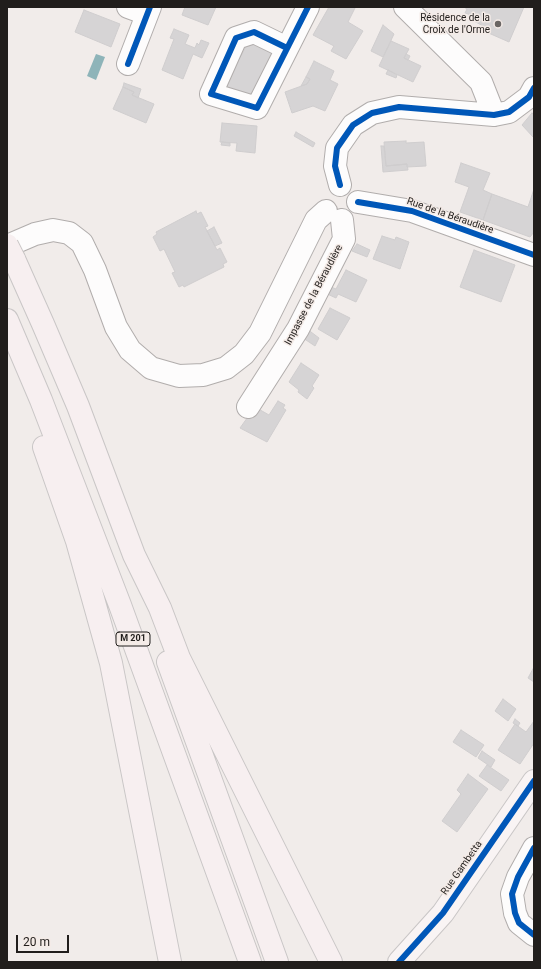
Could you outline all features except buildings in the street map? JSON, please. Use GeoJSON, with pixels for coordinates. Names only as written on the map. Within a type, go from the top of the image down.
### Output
{"type":"FeatureCollection","features":[{"type":"Feature","properties":{"kind":"highway","name":"M 201"},"geometry":{"type":"LineString","coordinates":[[9,250],[78,406],[134,555],[151,615],[277,962]]}},
{"type":"Feature","properties":{"kind":"highway","name":"M 201"},"geometry":{"type":"LineString","coordinates":[[7,320],[41,400],[120,605],[250,962]]}},
{"type":"Feature","properties":{"kind":"highway"},"geometry":{"type":"LineString","coordinates":[[7,338],[9,350],[77,541],[111,663],[170,962]]}},
{"type":"Feature","properties":{"kind":"highway"},"geometry":{"type":"LineString","coordinates":[[134,555],[160,608],[179,658],[331,962]]}},
{"type":"Feature","properties":{"kind":"main road","name":"Rue Gambetta"},"geometry":{"type":"LineString","coordinates":[[400,962],[443,913],[534,781]]}},
{"type":"Feature","properties":{"kind":"street"},"geometry":{"type":"LineString","coordinates":[[287,48],[308,7]]}},
{"type":"Feature","properties":{"kind":"street"},"geometry":{"type":"LineString","coordinates":[[405,7],[481,82],[494,115]]}},
{"type":"Feature","properties":{"kind":"street"},"geometry":{"type":"LineString","coordinates":[[128,64],[142,9]]}},
{"type":"Feature","properties":{"kind":"street"},"geometry":{"type":"LineString","coordinates":[[340,185],[335,166],[338,148],[353,125],[372,113],[399,106],[494,115],[509,112],[526,100],[534,88]]}},
{"type":"Feature","properties":{"kind":"street"},"geometry":{"type":"LineString","coordinates":[[340,185],[350,188],[357,196],[358,202],[356,212],[348,219],[334,215],[324,205],[326,194],[334,186],[340,185]]}},
{"type":"Feature","properties":{"kind":"street","name":"Rue de la Béraudière"},"geometry":{"type":"LineString","coordinates":[[358,202],[412,211],[534,255]]}},
{"type":"Feature","properties":{"kind":"street"},"geometry":{"type":"LineString","coordinates":[[9,250],[35,234],[53,230],[69,233],[82,243],[95,270],[116,327],[130,350],[151,368],[179,376],[203,375],[226,368],[244,354],[260,334],[316,220],[334,215]]}},
{"type":"Feature","properties":{"kind":"street","name":"Impasse de la Béraudière"},"geometry":{"type":"LineString","coordinates":[[248,407],[298,329],[344,239],[334,215]]}},
{"type":"Feature","properties":{"kind":"street"},"geometry":{"type":"LineString","coordinates":[[534,848],[518,877],[512,894],[515,913],[519,923],[534,935]]}},
{"type":"Feature","properties":{"kind":"water"},"geometry":{"type":"Polygon","coordinates":[[[96,54],[105,57],[96,80],[87,76],[96,54]]]}},
{"type":"Feature","properties":{"kind":"cycle path"},"geometry":{"type":"LineString","coordinates":[[128,64],[150,7]]}},
{"type":"Feature","properties":{"kind":"cycle path"},"geometry":{"type":"LineString","coordinates":[[287,48],[254,32],[236,38],[211,94],[257,108],[308,7]]}},
{"type":"Feature","properties":{"kind":"cycle path"},"geometry":{"type":"LineString","coordinates":[[340,185],[335,166],[337,148],[353,125],[372,113],[399,107],[494,115],[509,112],[529,97],[534,88]]}},
{"type":"Feature","properties":{"kind":"cycle path"},"geometry":{"type":"LineString","coordinates":[[358,202],[412,211],[534,255]]}},
{"type":"Feature","properties":{"kind":"cycle path"},"geometry":{"type":"LineString","coordinates":[[399,962],[443,913],[534,781]]}},
{"type":"Feature","properties":{"kind":"cycle path"},"geometry":{"type":"LineString","coordinates":[[534,848],[518,877],[512,894],[515,913],[519,923],[534,935]]}},
{"type":"Feature","properties":{"kind":"place","name":"Résidence de la Croix de l'Orme"},"geometry":{"type":"Point","coordinates":[498,24]}}]}
